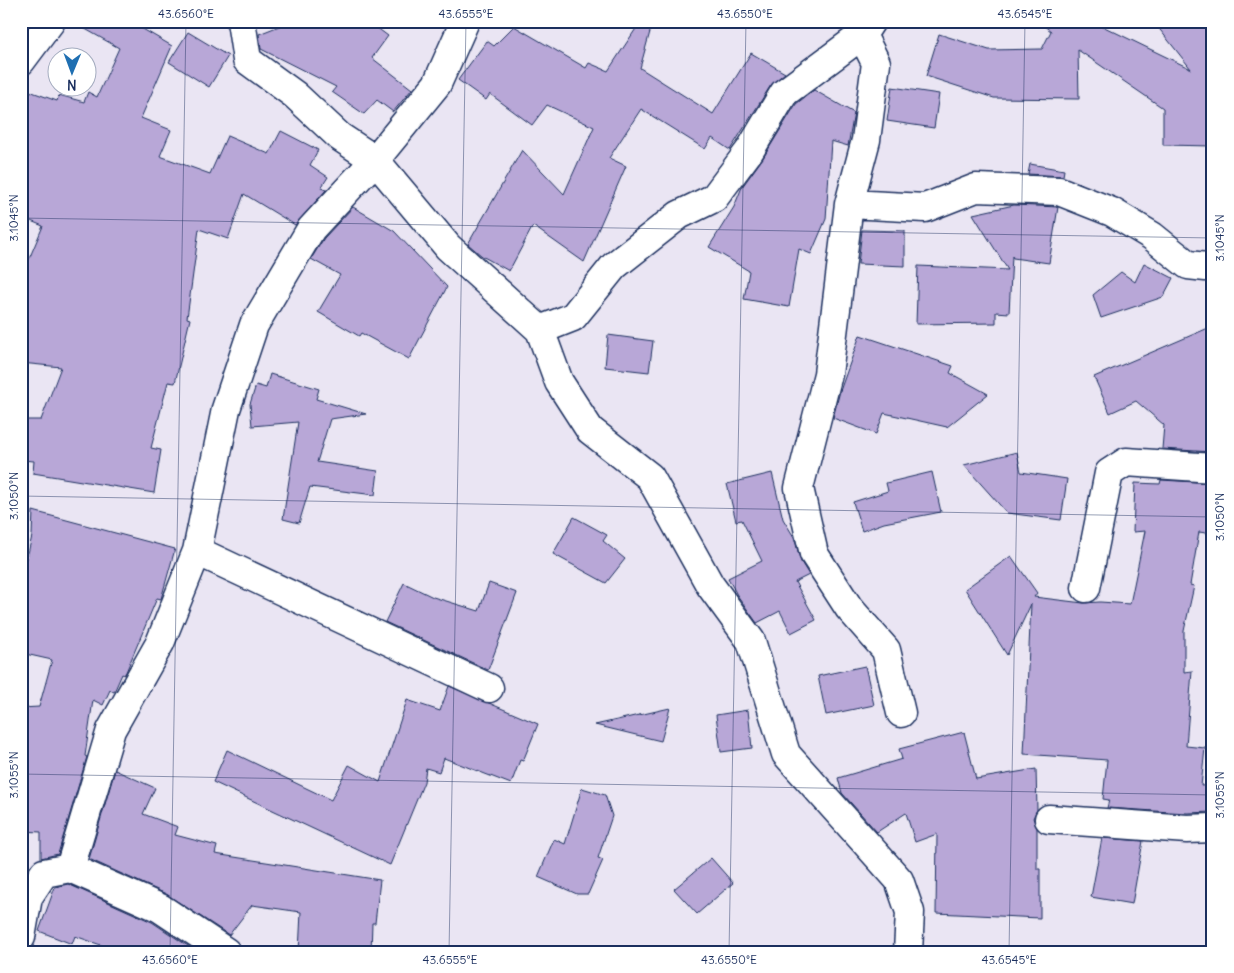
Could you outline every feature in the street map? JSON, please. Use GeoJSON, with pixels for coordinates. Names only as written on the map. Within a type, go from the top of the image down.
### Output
{"type":"FeatureCollection","features":[{"type":"Feature","properties":{"kind":"street"},"geometry":{"type":"LineString","coordinates":[[21,61],[51,21]]}},
{"type":"Feature","properties":{"kind":"street"},"geometry":{"type":"LineString","coordinates":[[240,21],[247,60],[295,95],[340,137],[375,160],[448,247],[540,330],[559,382],[590,430],[650,477],[710,585],[751,641],[786,754],[899,880],[910,912],[908,952]]}},
{"type":"Feature","properties":{"kind":"street"},"geometry":{"type":"LineString","coordinates":[[70,868],[111,730],[160,643],[197,551],[226,409],[254,325],[312,229],[375,160],[437,84],[465,21]]}},
{"type":"Feature","properties":{"kind":"street"},"geometry":{"type":"LineString","coordinates":[[540,330],[573,317],[614,266],[679,214],[714,198],[750,150],[784,93],[867,28],[876,63],[866,140],[849,204],[828,374],[799,488],[814,554],[849,608],[886,650],[902,713]]}},
{"type":"Feature","properties":{"kind":"street"},"geometry":{"type":"LineString","coordinates":[[849,204],[925,208],[976,188],[1060,191],[1112,212],[1152,236],[1188,265],[1206,267],[1213,264]]}},
{"type":"Feature","properties":{"kind":"street"},"geometry":{"type":"LineString","coordinates":[[1086,588],[1109,473],[1126,462],[1213,468]]}},
{"type":"Feature","properties":{"kind":"street"},"geometry":{"type":"LineString","coordinates":[[197,551],[489,688]]}},
{"type":"Feature","properties":{"kind":"street"},"geometry":{"type":"LineString","coordinates":[[1049,819],[1187,829],[1213,828]]}},
{"type":"Feature","properties":{"kind":"street"},"geometry":{"type":"LineString","coordinates":[[21,937],[28,897],[44,873],[70,868],[160,908],[226,952]]}},
{"type":"Feature","properties":{"kind":"building"},"geometry":{"type":"Polygon","coordinates":[[[71,21],[129,21],[172,46],[141,118],[171,130],[160,156],[210,174],[227,136],[269,154],[281,131],[318,150],[310,165],[328,177],[321,188],[326,190],[295,225],[244,194],[228,239],[199,229],[187,318],[190,319],[175,383],[168,382],[151,448],[161,450],[154,493],[33,473],[34,461],[21,460],[21,420],[41,420],[61,367],[21,363],[21,278],[43,226],[21,217],[21,88],[57,101],[58,98],[70,98],[84,102],[86,98],[98,98],[119,48],[71,21]]]}},
{"type":"Feature","properties":{"kind":"building"},"geometry":{"type":"Polygon","coordinates":[[[292,21],[368,21],[388,36],[372,58],[412,89],[393,112],[377,100],[364,114],[332,92],[336,87],[261,49],[259,34],[292,21]]]}},
{"type":"Feature","properties":{"kind":"building"},"geometry":{"type":"Polygon","coordinates":[[[641,21],[653,21],[640,68],[713,114],[751,53],[785,73],[771,85],[730,150],[712,138],[705,149],[641,109],[609,158],[626,166],[584,262],[533,226],[509,271],[482,256],[468,244],[522,150],[564,194],[594,127],[547,105],[532,125],[490,94],[486,100],[458,80],[487,41],[494,46],[514,26],[586,68],[589,63],[608,71],[641,21]]]}},
{"type":"Feature","properties":{"kind":"building"},"geometry":{"type":"Polygon","coordinates":[[[1037,21],[1092,21],[1191,69],[1153,21],[1213,21],[1213,146],[1163,145],[1163,108],[1078,50],[1079,99],[994,98],[926,76],[939,34],[989,50],[1042,49],[1051,31],[1037,21]]]}},
{"type":"Feature","properties":{"kind":"building"},"geometry":{"type":"Polygon","coordinates":[[[188,32],[228,56],[209,87],[169,62],[188,32]]]}},
{"type":"Feature","properties":{"kind":"building"},"geometry":{"type":"Polygon","coordinates":[[[892,87],[939,94],[934,128],[887,121],[892,87]]]}},
{"type":"Feature","properties":{"kind":"building"},"geometry":{"type":"Polygon","coordinates":[[[814,90],[854,113],[848,146],[831,141],[826,219],[811,254],[799,249],[789,307],[744,299],[749,271],[709,247],[734,207],[742,187],[763,158],[796,104],[814,90]]]}},
{"type":"Feature","properties":{"kind":"building"},"geometry":{"type":"Polygon","coordinates":[[[1030,164],[1064,170],[1063,176],[1028,174],[1030,164]]]}},
{"type":"Feature","properties":{"kind":"building"},"geometry":{"type":"Polygon","coordinates":[[[1014,205],[1058,207],[1049,263],[1013,258],[1012,256],[1009,313],[996,312],[996,323],[916,324],[918,266],[1008,270],[973,214],[1014,205]]]}},
{"type":"Feature","properties":{"kind":"building"},"geometry":{"type":"Polygon","coordinates":[[[353,207],[394,231],[447,287],[409,359],[361,333],[359,336],[318,312],[340,275],[311,259],[324,238],[353,207]]]}},
{"type":"Feature","properties":{"kind":"building"},"geometry":{"type":"Polygon","coordinates":[[[862,230],[905,231],[905,266],[858,264],[862,230]]]}},
{"type":"Feature","properties":{"kind":"building"},"geometry":{"type":"Polygon","coordinates":[[[1144,263],[1173,278],[1163,297],[1101,318],[1093,295],[1121,272],[1135,282],[1144,263]]]}},
{"type":"Feature","properties":{"kind":"building"},"geometry":{"type":"Polygon","coordinates":[[[1213,326],[1213,452],[1162,449],[1164,425],[1136,401],[1110,413],[1094,377],[1213,326]]]}},
{"type":"Feature","properties":{"kind":"building"},"geometry":{"type":"Polygon","coordinates":[[[608,335],[653,341],[649,372],[605,367],[608,335]]]}},
{"type":"Feature","properties":{"kind":"building"},"geometry":{"type":"Polygon","coordinates":[[[860,335],[953,366],[950,373],[988,394],[947,427],[884,413],[876,434],[833,418],[840,391],[860,335]]]}},
{"type":"Feature","properties":{"kind":"building"},"geometry":{"type":"Polygon","coordinates":[[[270,374],[319,389],[316,399],[366,414],[330,419],[317,462],[378,471],[375,495],[310,487],[299,523],[283,519],[298,422],[252,426],[250,404],[256,385],[266,388],[270,374]]]}},
{"type":"Feature","properties":{"kind":"building"},"geometry":{"type":"Polygon","coordinates":[[[1017,452],[1021,472],[1067,479],[1061,520],[1007,513],[964,465],[1017,452]]]}},
{"type":"Feature","properties":{"kind":"building"},"geometry":{"type":"Polygon","coordinates":[[[932,472],[941,512],[884,523],[862,531],[853,502],[888,491],[886,483],[932,472]]]}},
{"type":"Feature","properties":{"kind":"building"},"geometry":{"type":"Polygon","coordinates":[[[772,473],[783,519],[794,537],[801,562],[809,575],[795,582],[816,620],[791,633],[780,611],[757,623],[737,595],[728,578],[762,561],[742,520],[736,521],[727,484],[772,473]]]}},
{"type":"Feature","properties":{"kind":"building"},"geometry":{"type":"Polygon","coordinates":[[[1161,480],[1213,483],[1213,534],[1199,532],[1190,585],[1194,586],[1184,631],[1184,672],[1192,671],[1186,746],[1205,748],[1201,786],[1213,785],[1213,812],[1187,813],[1107,808],[1109,800],[1103,799],[1107,760],[1024,754],[1031,604],[1007,655],[965,589],[1011,556],[1037,593],[1034,597],[1083,603],[1130,604],[1145,531],[1133,532],[1135,483],[1160,484],[1161,480]]]}},
{"type":"Feature","properties":{"kind":"building"},"geometry":{"type":"Polygon","coordinates":[[[33,511],[175,549],[161,599],[157,598],[126,672],[124,675],[122,674],[114,692],[110,690],[103,705],[93,700],[85,756],[87,757],[58,854],[41,858],[41,832],[21,831],[21,708],[39,707],[52,660],[21,653],[21,584],[32,536],[33,511]]]}},
{"type":"Feature","properties":{"kind":"building"},"geometry":{"type":"Polygon","coordinates":[[[574,517],[607,535],[603,541],[625,559],[606,583],[553,554],[574,517]]]}},
{"type":"Feature","properties":{"kind":"building"},"geometry":{"type":"Polygon","coordinates":[[[404,583],[433,597],[479,611],[489,583],[517,593],[488,670],[385,622],[404,583]]]}},
{"type":"Feature","properties":{"kind":"building"},"geometry":{"type":"Polygon","coordinates":[[[865,666],[874,705],[826,715],[818,676],[865,666]]]}},
{"type":"Feature","properties":{"kind":"building"},"geometry":{"type":"Polygon","coordinates":[[[449,686],[538,724],[523,761],[520,760],[511,784],[444,758],[439,772],[426,768],[424,782],[390,865],[213,782],[227,750],[331,800],[349,765],[380,782],[407,700],[440,711],[449,686]]]}},
{"type":"Feature","properties":{"kind":"building"},"geometry":{"type":"Polygon","coordinates":[[[670,708],[661,741],[595,725],[670,708]]]}},
{"type":"Feature","properties":{"kind":"building"},"geometry":{"type":"Polygon","coordinates":[[[748,710],[752,748],[721,752],[716,715],[748,710]]]}},
{"type":"Feature","properties":{"kind":"building"},"geometry":{"type":"Polygon","coordinates":[[[964,732],[976,779],[1036,769],[1037,810],[1033,818],[1037,828],[1037,869],[1040,869],[1040,918],[936,913],[937,834],[915,842],[906,813],[877,832],[842,793],[838,778],[902,759],[899,749],[964,732]]]}},
{"type":"Feature","properties":{"kind":"building"},"geometry":{"type":"Polygon","coordinates":[[[115,770],[155,788],[143,814],[178,827],[175,835],[217,846],[215,854],[380,880],[375,923],[372,923],[371,952],[299,952],[301,912],[252,905],[229,935],[166,894],[89,859],[115,770]]]}},
{"type":"Feature","properties":{"kind":"building"},"geometry":{"type":"Polygon","coordinates":[[[582,788],[605,795],[612,816],[598,858],[603,860],[588,894],[577,894],[538,877],[554,839],[565,844],[582,788]]]}},
{"type":"Feature","properties":{"kind":"building"},"geometry":{"type":"Polygon","coordinates":[[[1102,838],[1143,841],[1132,904],[1091,897],[1102,838]]]}},
{"type":"Feature","properties":{"kind":"building"},"geometry":{"type":"Polygon","coordinates":[[[711,858],[733,883],[697,914],[674,889],[711,858]]]}},
{"type":"Feature","properties":{"kind":"building"},"geometry":{"type":"Polygon","coordinates":[[[68,884],[152,922],[197,952],[121,952],[75,936],[72,944],[39,931],[55,887],[68,884]]]}}]}
